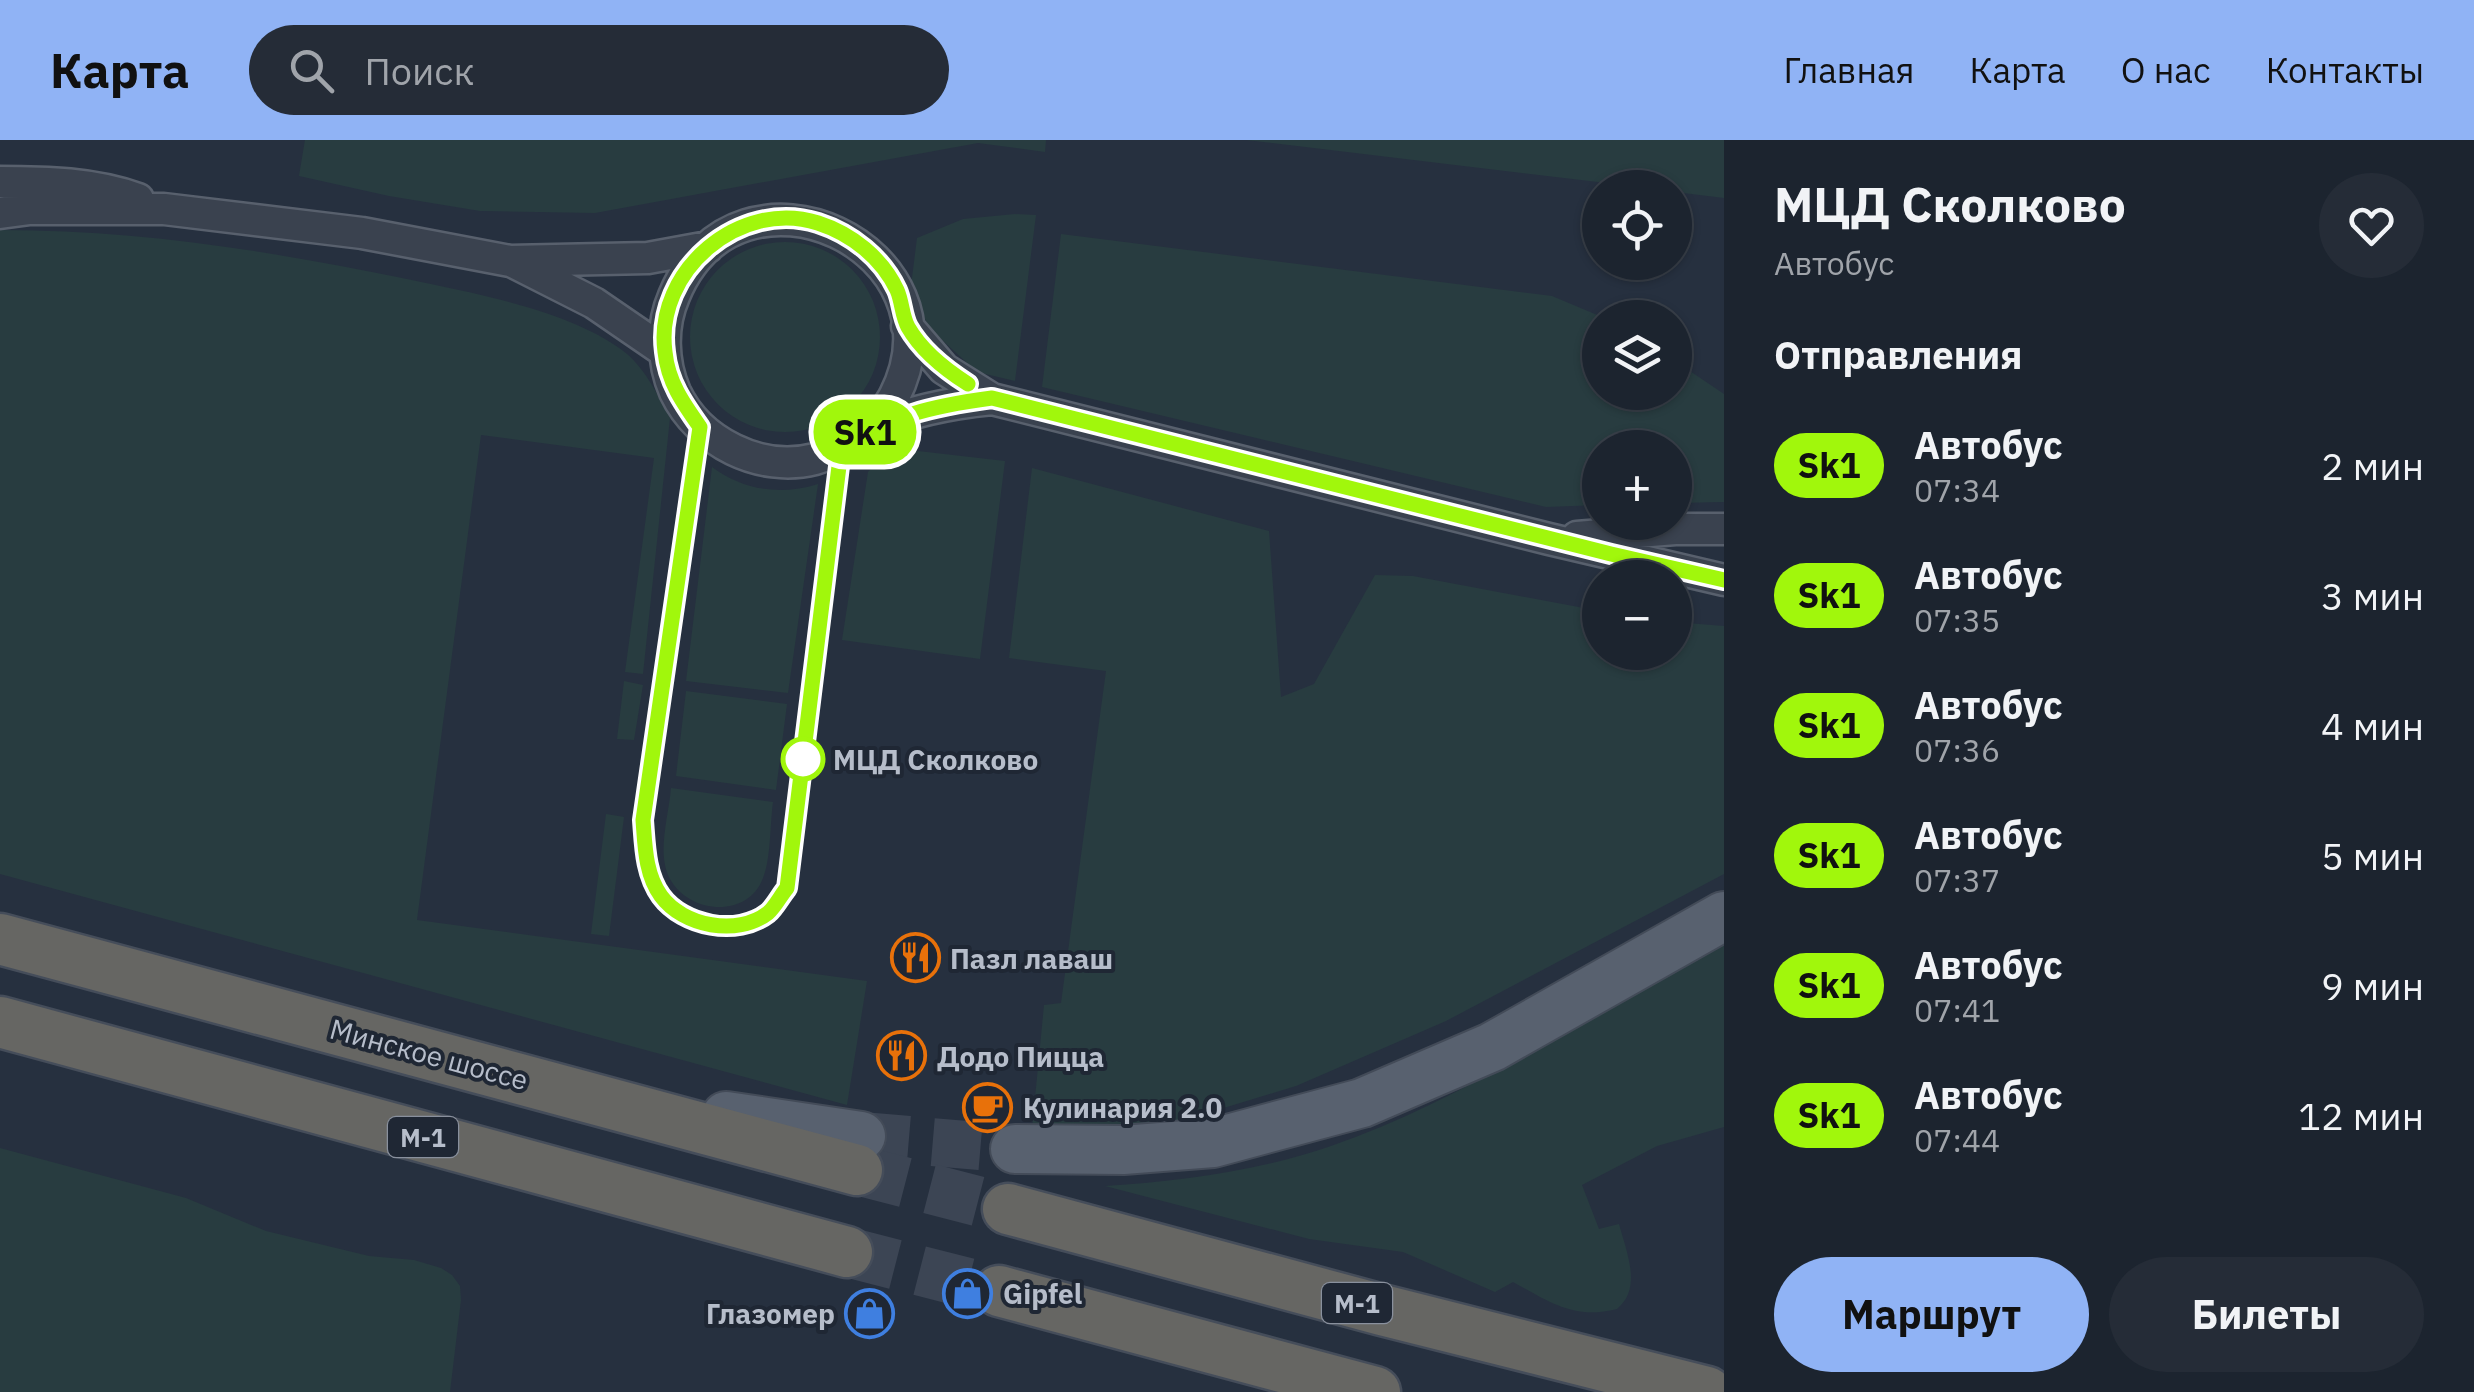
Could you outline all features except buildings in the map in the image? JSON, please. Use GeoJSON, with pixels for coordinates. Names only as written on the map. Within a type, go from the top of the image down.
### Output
{"type":"FeatureCollection","features":[{"type":"Feature","properties":{"kind":"highway","name":"Минское шоссе"},"geometry":{"type":"LineString","coordinates":[[22,945],[562,1090],[859,1153]]}},
{"type":"Feature","properties":{"kind":"highway","name":"М-1"},"geometry":{"type":"LineString","coordinates":[[0,1022],[847,1252]]}},
{"type":"Feature","properties":{"kind":"highway","name":"М-1"},"geometry":{"type":"LineString","coordinates":[[1008,1209],[1706,1392]]}},
{"type":"Feature","properties":{"kind":"highway"},"geometry":{"type":"LineString","coordinates":[[999,1292],[1375,1392]]}},
{"type":"Feature","properties":{"kind":"main road"},"geometry":{"type":"LineString","coordinates":[[1015,1149],[1123,1150],[1213,1142],[1362,1103],[1492,1047],[1724,916]]}},
{"type":"Feature","properties":{"kind":"street"},"geometry":{"type":"LineString","coordinates":[[0,182],[84,186],[164,209]]}},
{"type":"Feature","properties":{"kind":"street"},"geometry":{"type":"LineString","coordinates":[[0,213],[30,209],[164,209],[362,233],[510,261],[648,258],[708,246]]}},
{"type":"Feature","properties":{"kind":"street"},"geometry":{"type":"LineString","coordinates":[[871,428],[893,398],[906,363],[907,326],[898,291],[878,260],[849,236],[816,222],[777,218],[740,227],[708,246],[682,276],[667,312],[664,351],[676,392],[700,427],[724,446],[752,458],[812,460],[841,450],[871,428],[934,405],[992,398]]}},
{"type":"Feature","properties":{"kind":"street"},"geometry":{"type":"LineString","coordinates":[[510,261],[594,303],[664,351]]}},
{"type":"Feature","properties":{"kind":"street"},"geometry":{"type":"LineString","coordinates":[[907,326],[944,368],[992,398],[1724,580]]}},
{"type":"Feature","properties":{"kind":"street"},"geometry":{"type":"LineString","coordinates":[[1549,539],[1675,529],[1724,530]]}},
{"type":"Feature","properties":{"kind":"street"},"geometry":{"type":"LineString","coordinates":[[0,929],[22,945]]}},
{"type":"Feature","properties":{"kind":"green space"},"geometry":{"type":"Polygon","coordinates":[[[305,140],[1046,140],[1045,152],[978,143],[595,213],[480,211],[299,176],[305,140]]]}},
{"type":"Feature","properties":{"kind":"green space"},"geometry":{"type":"Polygon","coordinates":[[[1246,140],[1724,140],[1724,198],[1692,194],[1692,170],[1582,170],[1582,180],[1246,140]]]}},
{"type":"Feature","properties":{"kind":"green space"},"geometry":{"type":"Polygon","coordinates":[[[1036,215],[1015,381],[977,372],[929,328],[911,286],[917,238],[963,219],[1036,215]]]}},
{"type":"Feature","properties":{"kind":"green space"},"geometry":{"type":"Polygon","coordinates":[[[0,230],[103,234],[205,244],[407,279],[548,314],[600,336],[637,364],[670,418],[643,674],[625,672],[654,458],[481,435],[417,920],[867,981],[847,1105],[0,874],[0,230]]]}},
{"type":"Feature","properties":{"kind":"green space"},"geometry":{"type":"Polygon","coordinates":[[[1061,234],[1552,296],[1582,309],[1582,410],[1692,410],[1692,372],[1724,394],[1724,502],[1692,503],[1692,430],[1582,430],[1582,506],[1546,507],[1042,387],[1061,234]]]}},
{"type":"Feature","properties":{"kind":"green space"},"geometry":{"type":"Polygon","coordinates":[[[785,242],[821,249],[852,270],[873,301],[880,337],[873,373],[852,404],[821,425],[785,432],[749,425],[718,404],[697,373],[690,337],[697,301],[718,270],[749,249],[785,242]]]}},
{"type":"Feature","properties":{"kind":"green space"},"geometry":{"type":"Polygon","coordinates":[[[892,448],[1005,461],[980,659],[842,640],[868,472],[892,448]]]}},
{"type":"Feature","properties":{"kind":"green space"},"geometry":{"type":"Polygon","coordinates":[[[712,467],[736,481],[762,489],[790,490],[818,484],[788,693],[686,681],[712,467]]]}},
{"type":"Feature","properties":{"kind":"green space"},"geometry":{"type":"Polygon","coordinates":[[[1032,468],[1269,531],[1281,697],[1314,684],[1375,575],[1413,576],[1582,608],[1582,670],[1692,670],[1692,623],[1724,626],[1724,874],[1446,1021],[1296,1086],[1181,1121],[1032,1129],[1044,1005],[1061,1003],[1106,671],[1009,658],[1032,468]]]}},
{"type":"Feature","properties":{"kind":"green space"},"geometry":{"type":"Polygon","coordinates":[[[624,681],[643,685],[634,740],[617,739],[624,681]]]}},
{"type":"Feature","properties":{"kind":"green space"},"geometry":{"type":"Polygon","coordinates":[[[686,691],[787,704],[776,790],[676,776],[686,691]]]}},
{"type":"Feature","properties":{"kind":"green space"},"geometry":{"type":"Polygon","coordinates":[[[671,788],[773,802],[766,870],[755,891],[745,900],[732,906],[704,905],[679,891],[670,879],[664,846],[671,788]]]}},
{"type":"Feature","properties":{"kind":"green space"},"geometry":{"type":"Polygon","coordinates":[[[606,814],[624,817],[609,936],[591,934],[606,814]]]}},
{"type":"Feature","properties":{"kind":"green space"},"geometry":{"type":"Polygon","coordinates":[[[1724,943],[1724,1127],[1657,1146],[1582,1185],[1599,1229],[1619,1224],[1631,1280],[1625,1300],[1617,1309],[1575,1311],[1513,1282],[1495,1292],[1403,1252],[1309,1239],[1105,1186],[1248,1168],[1360,1136],[1470,1084],[1724,943]]]}},
{"type":"Feature","properties":{"kind":"green space"},"geometry":{"type":"Polygon","coordinates":[[[0,1148],[186,1198],[266,1231],[369,1256],[414,1260],[441,1268],[460,1286],[450,1392],[0,1392],[0,1148]]]}},
{"type":"Feature","properties":{"kind":"tunnel"},"geometry":{"type":"LineString","coordinates":[[861,1136],[1015,1149]]}},
{"type":"Feature","properties":{"kind":"tunnel"},"geometry":{"type":"LineString","coordinates":[[857,1170],[1008,1209]]}},
{"type":"Feature","properties":{"kind":"tunnel"},"geometry":{"type":"LineString","coordinates":[[847,1252],[999,1291]]}},
{"type":"Feature","properties":{"kind":"bus line","name":"Sk1"},"geometry":{"type":"LineString","coordinates":[[968,384],[944,368],[907,326],[898,291],[878,260],[849,236],[816,222],[777,218],[740,227],[708,246],[682,276],[667,312],[664,351],[676,392],[700,427],[643,820],[646,862],[660,894],[678,912],[701,923],[726,926],[768,912],[787,888],[841,450],[871,428],[934,405],[992,398],[1724,580]]}},
{"type":"Feature","properties":{"kind":"place","name":"МЦД Сколково"},"geometry":{"type":"Point","coordinates":[803,759]}},
{"type":"Feature","properties":{"kind":"place","name":"Пазл лаваш"},"geometry":{"type":"Point","coordinates":[915,958]}},
{"type":"Feature","properties":{"kind":"place","name":"Додо Пицца"},"geometry":{"type":"Point","coordinates":[902,1056]}},
{"type":"Feature","properties":{"kind":"place","name":"Кулинария 2.0"},"geometry":{"type":"Point","coordinates":[988,1107]}},
{"type":"Feature","properties":{"kind":"place","name":"Gipfel"},"geometry":{"type":"Point","coordinates":[968,1293]}},
{"type":"Feature","properties":{"kind":"place","name":"Глазомер"},"geometry":{"type":"Point","coordinates":[870,1313]}}]}
